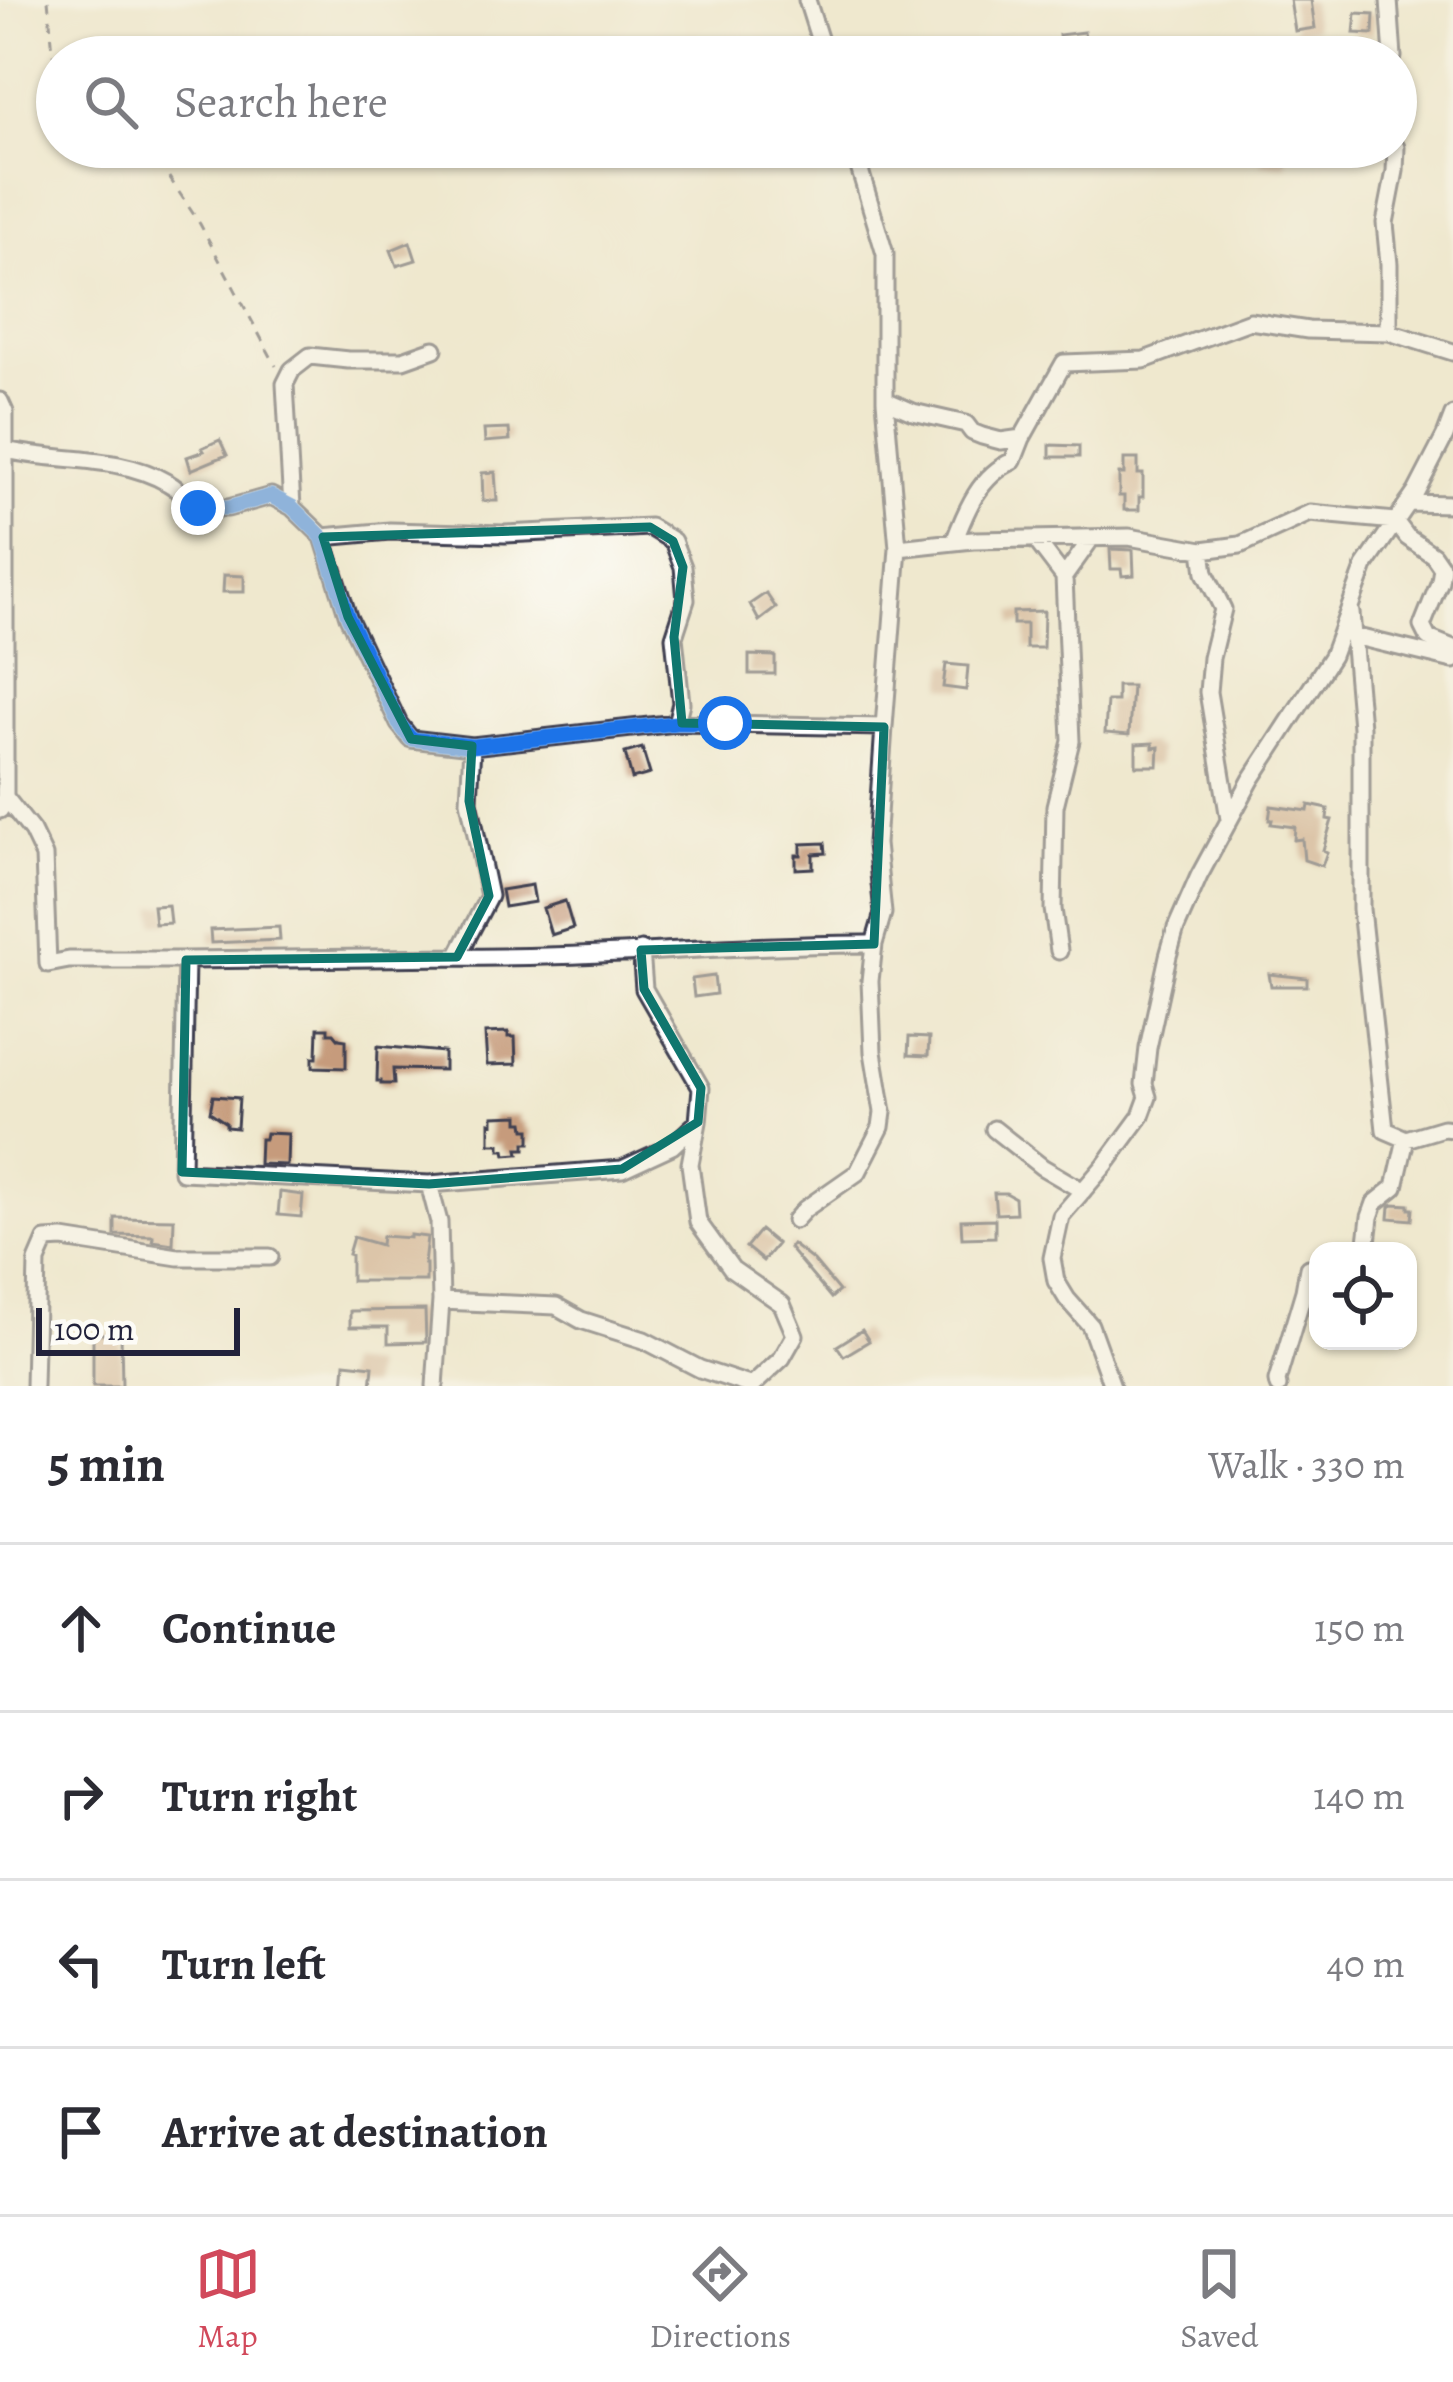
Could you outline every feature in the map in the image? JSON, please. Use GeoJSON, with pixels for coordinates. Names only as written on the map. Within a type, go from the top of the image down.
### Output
{"type":"FeatureCollection","features":[{"type":"Feature","properties":{"kind":"street"},"geometry":{"type":"LineString","coordinates":[[807,0],[818,36]]}},
{"type":"Feature","properties":{"kind":"street"},"geometry":{"type":"LineString","coordinates":[[1389,0],[1392,36]]}},
{"type":"Feature","properties":{"kind":"street"},"geometry":{"type":"LineString","coordinates":[[795,1220],[858,1172],[881,1127],[883,1112],[869,981],[883,914],[876,844],[898,548],[885,400],[885,254],[859,168]]}},
{"type":"Feature","properties":{"kind":"street"},"geometry":{"type":"LineString","coordinates":[[1389,332],[1385,223],[1395,168]]}},
{"type":"Feature","properties":{"kind":"street"},"geometry":{"type":"LineString","coordinates":[[954,542],[969,503],[996,468],[1013,461],[1064,362],[1144,360],[1250,321],[1308,330],[1389,332],[1453,352]]}},
{"type":"Feature","properties":{"kind":"street"},"geometry":{"type":"LineString","coordinates":[[292,507],[284,384],[292,370],[310,356],[403,360],[434,349]]}},
{"type":"Feature","properties":{"kind":"street"},"geometry":{"type":"LineString","coordinates":[[885,400],[965,424],[982,436],[1001,441],[1022,438]]}},
{"type":"Feature","properties":{"kind":"street"},"geometry":{"type":"LineString","coordinates":[[0,401],[5,412],[6,450],[3,803],[32,831],[44,856],[48,964],[544,958],[641,950],[874,944]]}},
{"type":"Feature","properties":{"kind":"street"},"geometry":{"type":"LineString","coordinates":[[1112,1386],[1090,1325],[1056,1281],[1052,1258],[1061,1216],[1141,1116],[1148,1096],[1144,1084],[1148,1048],[1176,928],[1208,855],[1332,656],[1365,566],[1434,459],[1453,415]]}},
{"type":"Feature","properties":{"kind":"street"},"geometry":{"type":"LineString","coordinates":[[6,450],[38,458],[99,460],[135,469],[171,484],[198,508],[228,508],[271,496],[292,507],[322,537],[348,617],[399,724],[411,739],[472,746],[676,723],[884,727]]}},
{"type":"Feature","properties":{"kind":"street"},"geometry":{"type":"LineString","coordinates":[[1408,503],[1453,504]]}},
{"type":"Feature","properties":{"kind":"street"},"geometry":{"type":"LineString","coordinates":[[898,548],[1129,537],[1202,550],[1240,545],[1310,513],[1395,521],[1442,568],[1422,626],[1428,638],[1453,648]]}},
{"type":"Feature","properties":{"kind":"street"},"geometry":{"type":"LineString","coordinates":[[322,537],[390,531],[505,534],[650,527],[673,541],[683,567],[686,600],[674,637],[681,703],[676,723]]}},
{"type":"Feature","properties":{"kind":"street"},"geometry":{"type":"LineString","coordinates":[[1035,538],[1064,577],[1071,740],[1055,806],[1053,909],[1059,951]]}},
{"type":"Feature","properties":{"kind":"street"},"geometry":{"type":"LineString","coordinates":[[1064,577],[1091,539]]}},
{"type":"Feature","properties":{"kind":"street"},"geometry":{"type":"LineString","coordinates":[[1202,550],[1205,573],[1222,609],[1208,692],[1229,819]]}},
{"type":"Feature","properties":{"kind":"street"},"geometry":{"type":"LineString","coordinates":[[1350,606],[1361,727],[1361,908],[1385,1130],[1406,1139],[1453,1129]]}},
{"type":"Feature","properties":{"kind":"street"},"geometry":{"type":"LineString","coordinates":[[1353,636],[1453,660]]}},
{"type":"Feature","properties":{"kind":"street"},"geometry":{"type":"LineString","coordinates":[[457,957],[489,896],[470,801],[472,746]]}},
{"type":"Feature","properties":{"kind":"street"},"geometry":{"type":"LineString","coordinates":[[441,1301],[556,1306],[581,1320],[644,1340],[700,1369],[752,1386],[782,1358],[795,1335],[782,1304],[732,1270],[698,1222],[690,1164],[701,1088],[644,989],[641,950]]}},
{"type":"Feature","properties":{"kind":"street"},"geometry":{"type":"LineString","coordinates":[[186,960],[182,1172],[429,1184],[622,1169],[672,1146],[698,1121]]}},
{"type":"Feature","properties":{"kind":"street"},"geometry":{"type":"LineString","coordinates":[[994,1130],[1083,1191]]}},
{"type":"Feature","properties":{"kind":"street"},"geometry":{"type":"LineString","coordinates":[[1368,1242],[1375,1204],[1396,1187],[1406,1139]]}},
{"type":"Feature","properties":{"kind":"street"},"geometry":{"type":"LineString","coordinates":[[672,1146],[690,1164]]}},
{"type":"Feature","properties":{"kind":"street"},"geometry":{"type":"LineString","coordinates":[[429,1184],[439,1222],[441,1301],[435,1386]]}},
{"type":"Feature","properties":{"kind":"street"},"geometry":{"type":"LineString","coordinates":[[34,1386],[37,1261],[46,1240],[178,1257],[270,1257]]}},
{"type":"Feature","properties":{"kind":"street"},"geometry":{"type":"LineString","coordinates":[[1278,1386],[1309,1268]]}},
{"type":"Feature","properties":{"kind":"path"},"geometry":{"type":"LineString","coordinates":[[48,0],[52,36]]}},
{"type":"Feature","properties":{"kind":"path"},"geometry":{"type":"LineString","coordinates":[[163,168],[200,224],[284,384]]}},
{"type":"Feature","properties":{"kind":"highlighted area"},"geometry":{"type":"Polygon","coordinates":[[[650,527],[673,541],[683,567],[674,637],[682,723],[884,727],[874,944],[641,950],[644,989],[701,1088],[698,1122],[622,1169],[429,1184],[182,1172],[186,960],[457,957],[489,896],[469,801],[472,746],[411,739],[348,617],[323,537],[650,527]]]}},
{"type":"Feature","properties":{"kind":"building"},"geometry":{"type":"Polygon","coordinates":[[[1290,0],[1311,0],[1315,28],[1295,31],[1290,0]]]}},
{"type":"Feature","properties":{"kind":"building"},"geometry":{"type":"Polygon","coordinates":[[[1356,13],[1374,14],[1373,34],[1354,33],[1356,13]]]}},
{"type":"Feature","properties":{"kind":"building"},"geometry":{"type":"Polygon","coordinates":[[[410,242],[416,260],[397,266],[391,250],[410,242]]]}},
{"type":"Feature","properties":{"kind":"building"},"geometry":{"type":"Polygon","coordinates":[[[509,429],[510,440],[485,442],[484,430],[509,429]]]}},
{"type":"Feature","properties":{"kind":"building"},"geometry":{"type":"Polygon","coordinates":[[[220,440],[227,455],[191,470],[187,457],[220,440]]]}},
{"type":"Feature","properties":{"kind":"building"},"geometry":{"type":"Polygon","coordinates":[[[1050,445],[1079,446],[1079,457],[1050,457],[1050,445]]]}},
{"type":"Feature","properties":{"kind":"building"},"geometry":{"type":"Polygon","coordinates":[[[1124,459],[1138,459],[1138,474],[1143,474],[1139,510],[1124,510],[1124,496],[1119,496],[1124,459]]]}},
{"type":"Feature","properties":{"kind":"building"},"geometry":{"type":"Polygon","coordinates":[[[495,472],[497,501],[483,501],[482,473],[495,472]]]}},
{"type":"Feature","properties":{"kind":"building"},"geometry":{"type":"Polygon","coordinates":[[[1110,549],[1133,550],[1134,575],[1122,576],[1121,569],[1111,569],[1110,549]]]}},
{"type":"Feature","properties":{"kind":"building"},"geometry":{"type":"Polygon","coordinates":[[[224,575],[244,576],[244,592],[223,592],[224,575]]]}},
{"type":"Feature","properties":{"kind":"building"},"geometry":{"type":"Polygon","coordinates":[[[766,593],[776,608],[759,621],[750,604],[766,593]]]}},
{"type":"Feature","properties":{"kind":"building"},"geometry":{"type":"Polygon","coordinates":[[[1044,611],[1043,648],[1026,648],[1026,624],[1013,624],[1013,612],[1044,611]]]}},
{"type":"Feature","properties":{"kind":"building"},"geometry":{"type":"Polygon","coordinates":[[[749,655],[775,656],[775,674],[749,674],[749,655]]]}},
{"type":"Feature","properties":{"kind":"building"},"geometry":{"type":"Polygon","coordinates":[[[946,664],[968,666],[966,690],[943,687],[946,664]]]}},
{"type":"Feature","properties":{"kind":"building"},"geometry":{"type":"Polygon","coordinates":[[[1117,686],[1132,686],[1129,735],[1105,733],[1107,701],[1117,701],[1117,686]]]}},
{"type":"Feature","properties":{"kind":"building"},"geometry":{"type":"Polygon","coordinates":[[[1153,743],[1153,748],[1159,747],[1158,766],[1136,766],[1136,744],[1153,743]]]}},
{"type":"Feature","properties":{"kind":"building"},"geometry":{"type":"Polygon","coordinates":[[[642,748],[650,774],[632,779],[625,753],[642,748]]]}},
{"type":"Feature","properties":{"kind":"building"},"geometry":{"type":"Polygon","coordinates":[[[1309,805],[1328,809],[1327,819],[1332,820],[1322,866],[1304,860],[1302,839],[1294,840],[1295,827],[1269,820],[1271,806],[1308,811],[1309,805]]]}},
{"type":"Feature","properties":{"kind":"building"},"geometry":{"type":"Polygon","coordinates":[[[825,843],[826,853],[813,854],[813,868],[796,869],[801,844],[825,843]]]}},
{"type":"Feature","properties":{"kind":"building"},"geometry":{"type":"Polygon","coordinates":[[[532,885],[535,902],[504,907],[501,890],[532,885]]]}},
{"type":"Feature","properties":{"kind":"building"},"geometry":{"type":"Polygon","coordinates":[[[565,901],[573,928],[551,935],[543,908],[565,901]]]}},
{"type":"Feature","properties":{"kind":"building"},"geometry":{"type":"Polygon","coordinates":[[[168,905],[170,923],[155,924],[153,906],[168,905]]]}},
{"type":"Feature","properties":{"kind":"building"},"geometry":{"type":"Polygon","coordinates":[[[279,927],[280,940],[211,943],[210,930],[279,927]]]}},
{"type":"Feature","properties":{"kind":"building"},"geometry":{"type":"Polygon","coordinates":[[[1269,974],[1307,978],[1307,986],[1271,986],[1269,974]]]}},
{"type":"Feature","properties":{"kind":"building"},"geometry":{"type":"Polygon","coordinates":[[[714,976],[716,994],[694,997],[692,979],[714,976]]]}},
{"type":"Feature","properties":{"kind":"building"},"geometry":{"type":"Polygon","coordinates":[[[318,1028],[328,1028],[328,1033],[346,1040],[346,1068],[313,1067],[318,1028]]]}},
{"type":"Feature","properties":{"kind":"building"},"geometry":{"type":"Polygon","coordinates":[[[508,1032],[508,1037],[515,1037],[516,1064],[487,1065],[485,1033],[508,1032]]]}},
{"type":"Feature","properties":{"kind":"building"},"geometry":{"type":"Polygon","coordinates":[[[909,1037],[929,1038],[928,1056],[908,1055],[909,1037]]]}},
{"type":"Feature","properties":{"kind":"building"},"geometry":{"type":"Polygon","coordinates":[[[378,1046],[444,1052],[444,1070],[393,1069],[394,1084],[381,1084],[377,1081],[378,1046]]]}},
{"type":"Feature","properties":{"kind":"building"},"geometry":{"type":"Polygon","coordinates":[[[213,1096],[239,1098],[237,1128],[226,1127],[210,1112],[213,1096]]]}},
{"type":"Feature","properties":{"kind":"building"},"geometry":{"type":"Polygon","coordinates":[[[519,1115],[519,1122],[530,1129],[530,1143],[518,1149],[519,1154],[506,1155],[500,1144],[490,1144],[490,1122],[493,1116],[519,1115]]]}},
{"type":"Feature","properties":{"kind":"building"},"geometry":{"type":"Polygon","coordinates":[[[266,1133],[288,1134],[287,1165],[259,1164],[260,1139],[266,1133]]]}},
{"type":"Feature","properties":{"kind":"building"},"geometry":{"type":"Polygon","coordinates":[[[280,1192],[303,1195],[301,1217],[278,1215],[280,1192]]]}},
{"type":"Feature","properties":{"kind":"building"},"geometry":{"type":"Polygon","coordinates":[[[994,1193],[1015,1198],[1016,1213],[996,1214],[994,1193]]]}},
{"type":"Feature","properties":{"kind":"building"},"geometry":{"type":"Polygon","coordinates":[[[1393,1204],[1409,1205],[1412,1220],[1389,1218],[1393,1204]]]}},
{"type":"Feature","properties":{"kind":"building"},"geometry":{"type":"Polygon","coordinates":[[[115,1218],[174,1219],[173,1244],[153,1241],[153,1236],[115,1235],[115,1218]]]}},
{"type":"Feature","properties":{"kind":"building"},"geometry":{"type":"Polygon","coordinates":[[[995,1219],[995,1237],[962,1238],[961,1220],[995,1219]]]}},
{"type":"Feature","properties":{"kind":"building"},"geometry":{"type":"Polygon","coordinates":[[[760,1230],[777,1244],[763,1261],[746,1247],[760,1230]]]}},
{"type":"Feature","properties":{"kind":"building"},"geometry":{"type":"Polygon","coordinates":[[[382,1236],[427,1237],[426,1281],[351,1281],[348,1254],[353,1237],[381,1245],[382,1236]]]}},
{"type":"Feature","properties":{"kind":"building"},"geometry":{"type":"Polygon","coordinates":[[[792,1244],[839,1291],[831,1298],[789,1248],[792,1244]]]}},
{"type":"Feature","properties":{"kind":"building"},"geometry":{"type":"Polygon","coordinates":[[[425,1310],[426,1342],[388,1343],[388,1327],[350,1327],[350,1311],[425,1310]]]}},
{"type":"Feature","properties":{"kind":"building"},"geometry":{"type":"Polygon","coordinates":[[[862,1330],[869,1341],[844,1356],[837,1346],[862,1330]]]}},
{"type":"Feature","properties":{"kind":"building"},"geometry":{"type":"Polygon","coordinates":[[[93,1334],[121,1334],[122,1386],[93,1386],[93,1334]]]}},
{"type":"Feature","properties":{"kind":"building"},"geometry":{"type":"Polygon","coordinates":[[[345,1363],[373,1366],[371,1386],[343,1386],[345,1363]]]}},
{"type":"Feature","properties":{"kind":"route"},"geometry":{"type":"LineString","coordinates":[[198,508],[228,508],[271,496],[292,507],[322,537],[348,617],[399,724],[411,739],[472,746],[676,723],[725,723]]}}]}
